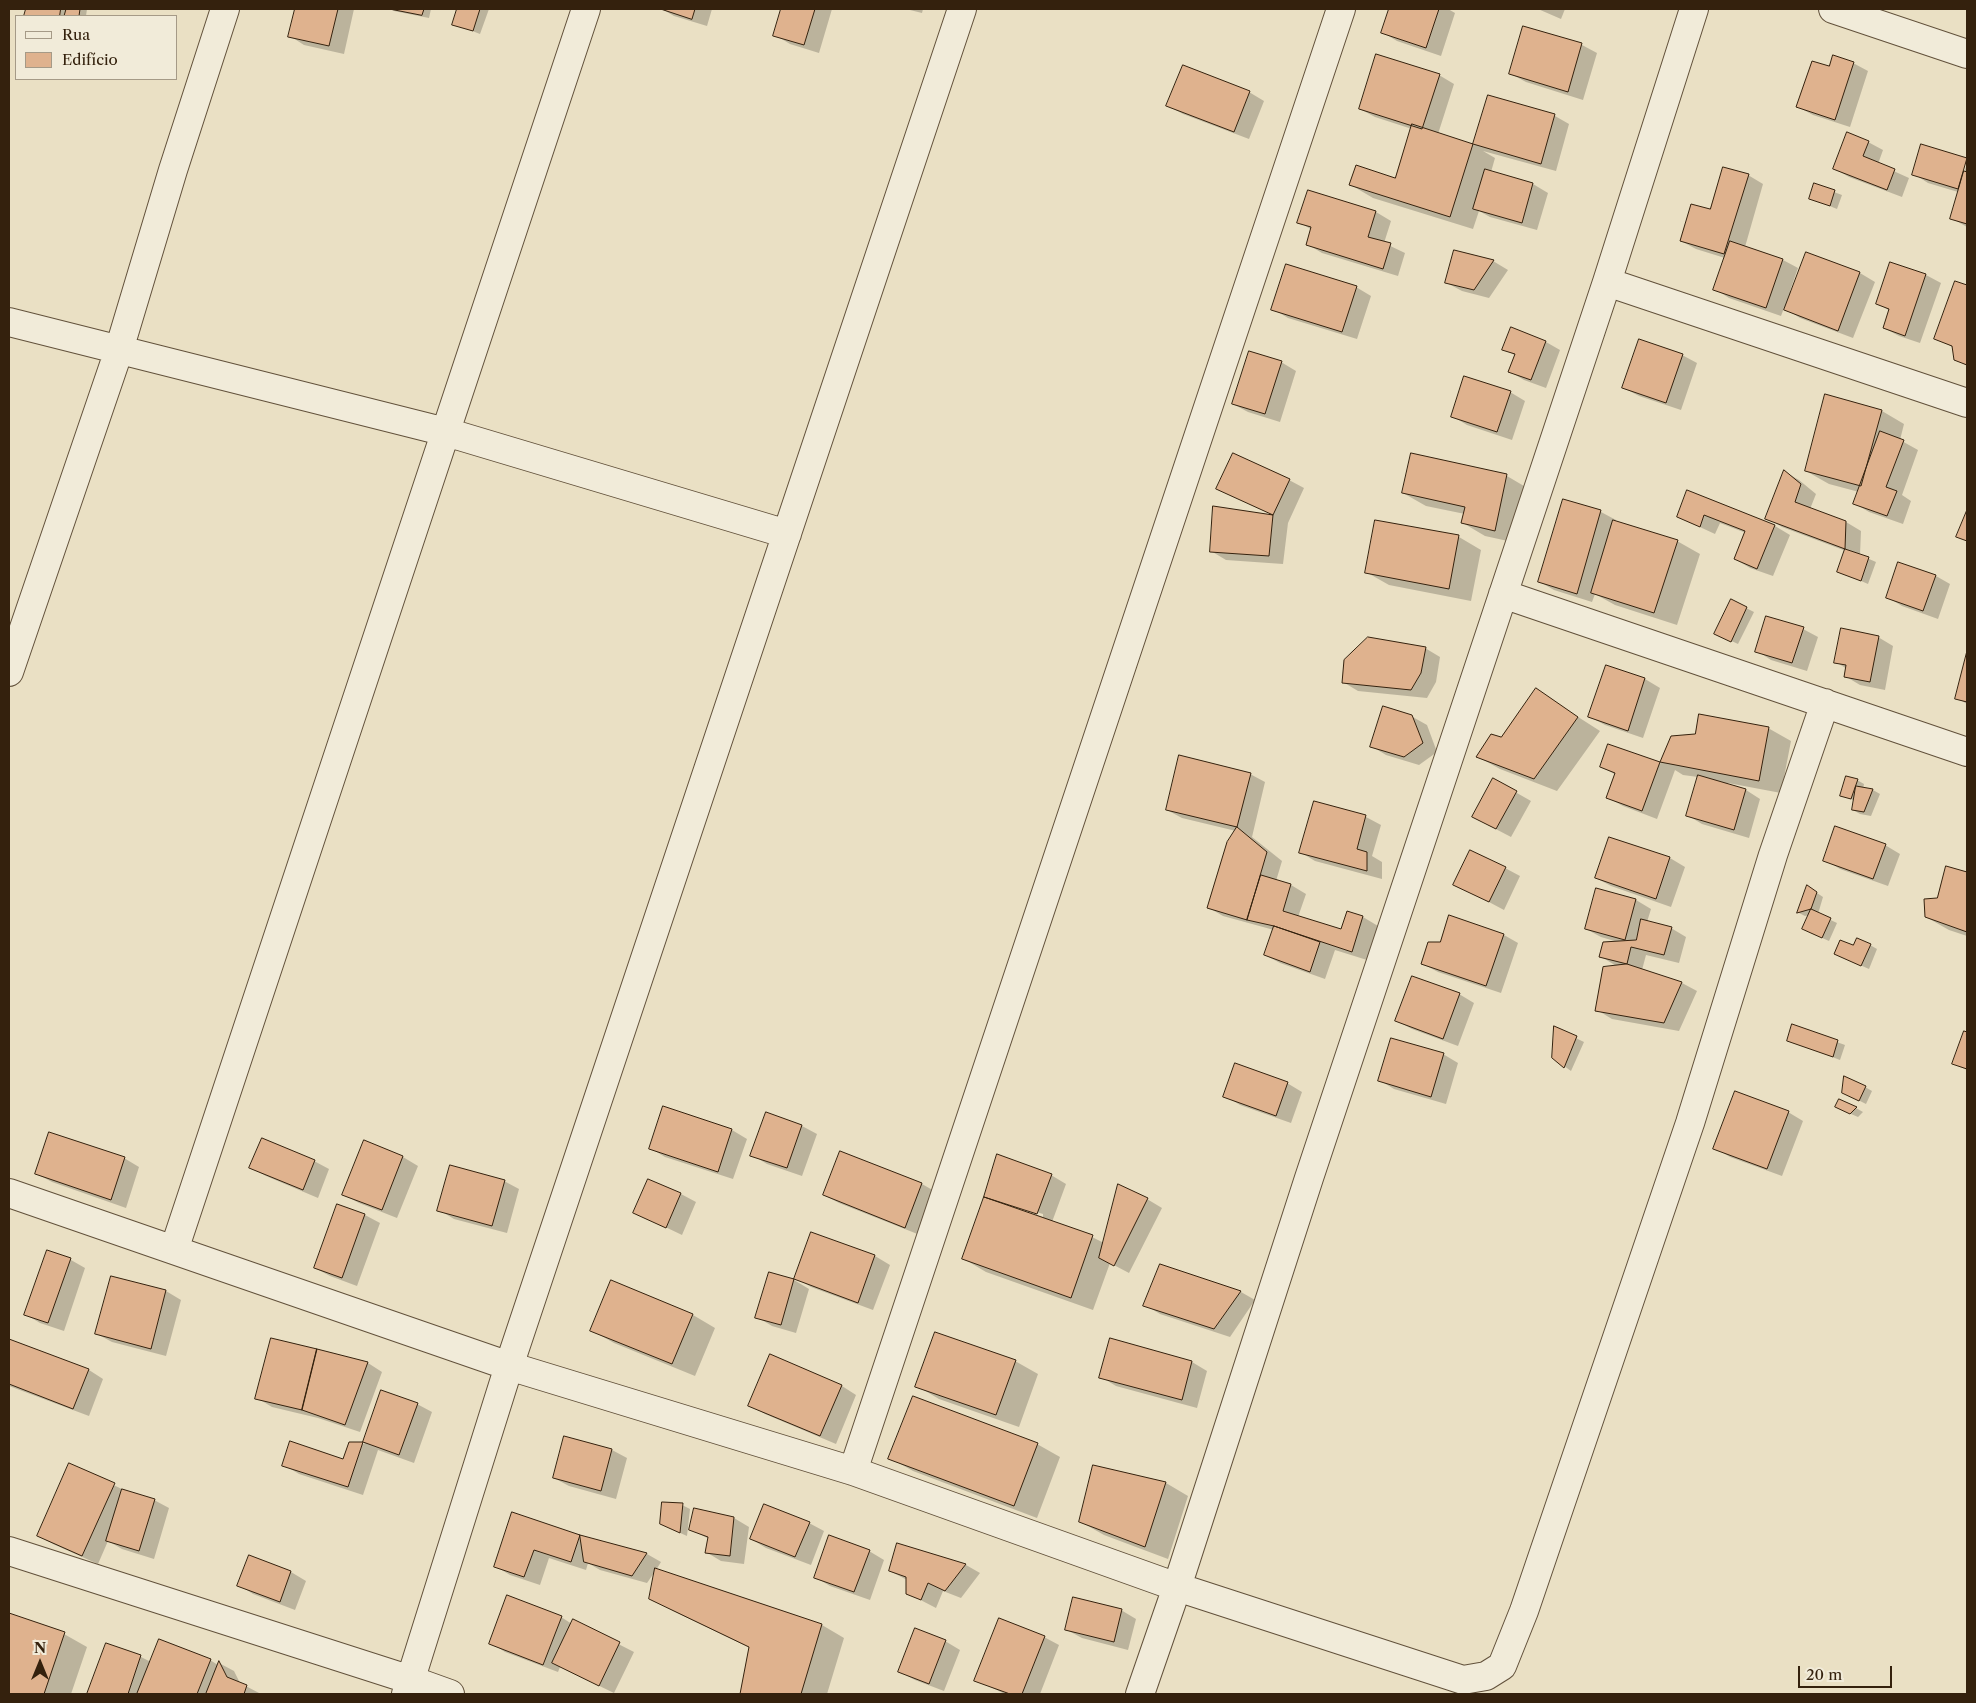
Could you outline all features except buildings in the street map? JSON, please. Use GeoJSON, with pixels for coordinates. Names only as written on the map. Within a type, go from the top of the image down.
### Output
{"type":"FeatureCollection","features":[{"type":"Feature","properties":{"kind":"street"},"geometry":{"type":"LineString","coordinates":[[9,672],[119,350],[173,170],[225,9]]}},
{"type":"Feature","properties":{"kind":"street"},"geometry":{"type":"LineString","coordinates":[[174,1250],[586,9]]}},
{"type":"Feature","properties":{"kind":"street"},"geometry":{"type":"LineString","coordinates":[[409,1687],[509,1366],[962,9]]}},
{"type":"Feature","properties":{"kind":"street"},"geometry":{"type":"LineString","coordinates":[[853,1471],[1341,9]]}},
{"type":"Feature","properties":{"kind":"street"},"geometry":{"type":"LineString","coordinates":[[1140,1694],[1607,282],[1694,9]]}},
{"type":"Feature","properties":{"kind":"street"},"geometry":{"type":"LineString","coordinates":[[1833,9],[1967,54]]}},
{"type":"Feature","properties":{"kind":"street"},"geometry":{"type":"LineString","coordinates":[[1607,282],[1967,403]]}},
{"type":"Feature","properties":{"kind":"street"},"geometry":{"type":"LineString","coordinates":[[9,322],[446,432],[787,534]]}},
{"type":"Feature","properties":{"kind":"street"},"geometry":{"type":"LineString","coordinates":[[1503,594],[1967,752]]}},
{"type":"Feature","properties":{"kind":"street"},"geometry":{"type":"LineString","coordinates":[[9,1193],[509,1366],[853,1471],[1177,1586],[1463,1680],[1486,1676],[1502,1666],[1524,1610],[1690,1123],[1772,855],[1825,703]]}},
{"type":"Feature","properties":{"kind":"street"},"geometry":{"type":"LineString","coordinates":[[9,1551],[409,1687],[450,1694]]}}]}
